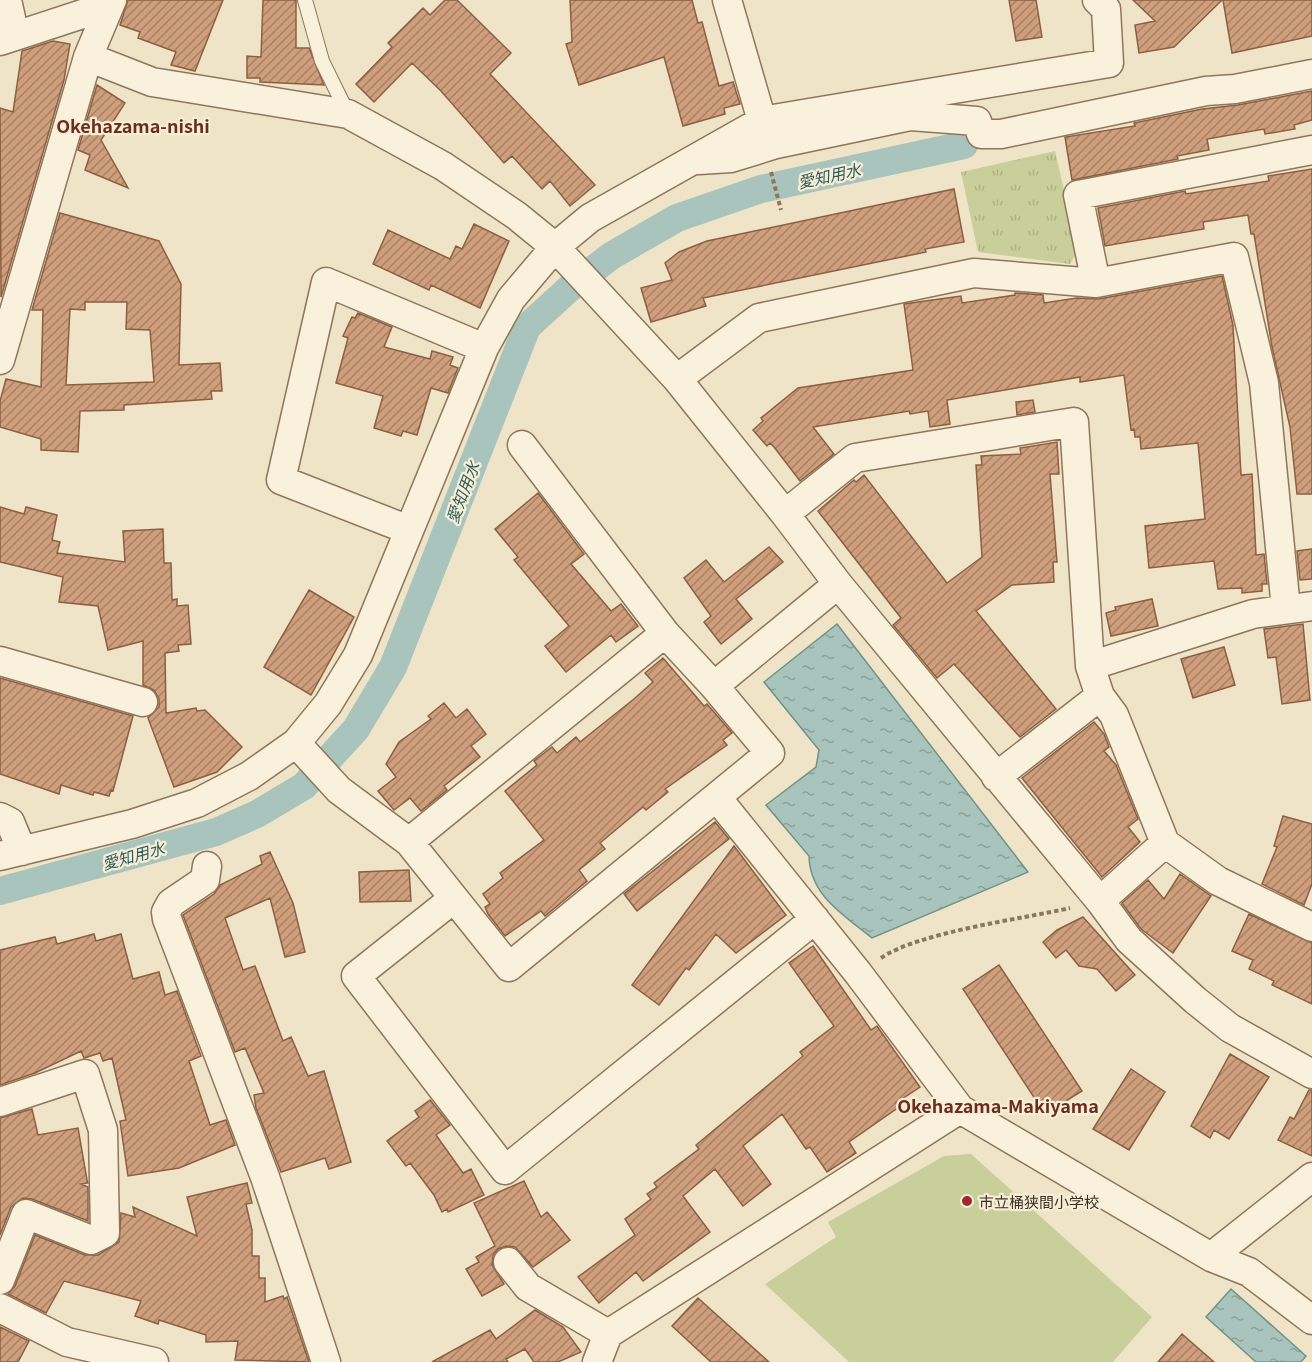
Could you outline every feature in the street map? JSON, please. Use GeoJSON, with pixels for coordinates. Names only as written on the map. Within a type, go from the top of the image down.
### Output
{"type":"FeatureCollection","features":[{"type":"Feature","properties":{"kind":"street"},"geometry":{"type":"LineString","coordinates":[[7,0],[8,39],[111,2]]}},
{"type":"Feature","properties":{"kind":"street"},"geometry":{"type":"LineString","coordinates":[[727,0],[764,134]]}},
{"type":"Feature","properties":{"kind":"street"},"geometry":{"type":"LineString","coordinates":[[0,817],[10,822],[11,854],[132,824],[197,803],[249,776],[296,743],[328,704],[358,655],[484,348],[511,298],[559,253],[590,218],[687,161],[764,134],[1109,63],[1106,9],[1097,0]]}},
{"type":"Feature","properties":{"kind":"street"},"geometry":{"type":"LineString","coordinates":[[0,360],[88,57],[111,2]]}},
{"type":"Feature","properties":{"kind":"street"},"geometry":{"type":"LineString","coordinates":[[88,57],[152,82],[348,114],[442,166],[517,216],[559,253],[604,298],[677,379],[838,584],[1097,897],[1129,940],[1195,1000],[1230,1028],[1312,1074]]}},
{"type":"Feature","properties":{"kind":"street"},"geometry":{"type":"LineString","coordinates":[[764,134],[910,116],[977,121],[981,134],[1001,134],[1206,92],[1312,74]]}},
{"type":"Feature","properties":{"kind":"street"},"geometry":{"type":"LineString","coordinates":[[1096,283],[1078,195],[1312,150]]}},
{"type":"Feature","properties":{"kind":"street"},"geometry":{"type":"LineString","coordinates":[[677,379],[759,318],[974,273],[1096,283],[1234,257],[1264,383],[1299,607],[1253,614],[1090,666]]}},
{"type":"Feature","properties":{"kind":"street"},"geometry":{"type":"LineString","coordinates":[[409,530],[281,480],[326,282],[484,348]]}},
{"type":"Feature","properties":{"kind":"street"},"geometry":{"type":"LineString","coordinates":[[785,514],[855,458],[1074,422],[1090,666],[1100,696],[1114,714],[1165,843],[1218,881],[1312,927]]}},
{"type":"Feature","properties":{"kind":"street"},"geometry":{"type":"LineString","coordinates":[[296,743],[339,790],[410,842],[509,967],[718,799],[770,753],[714,686],[665,633],[522,445]]}},
{"type":"Feature","properties":{"kind":"street"},"geometry":{"type":"LineString","coordinates":[[714,686],[838,584]]}},
{"type":"Feature","properties":{"kind":"street"},"geometry":{"type":"LineString","coordinates":[[410,842],[665,633]]}},
{"type":"Feature","properties":{"kind":"street"},"geometry":{"type":"LineString","coordinates":[[0,662],[143,702]]}},
{"type":"Feature","properties":{"kind":"street"},"geometry":{"type":"LineString","coordinates":[[996,777],[1100,696]]}},
{"type":"Feature","properties":{"kind":"street"},"geometry":{"type":"LineString","coordinates":[[718,799],[858,973],[960,1109],[1211,1257],[1249,1272],[1312,1320]]}},
{"type":"Feature","properties":{"kind":"street"},"geometry":{"type":"LineString","coordinates":[[1097,897],[1165,843]]}},
{"type":"Feature","properties":{"kind":"street"},"geometry":{"type":"LineString","coordinates":[[207,866],[205,880],[171,903],[166,912],[167,919],[265,1177],[326,1362]]}},
{"type":"Feature","properties":{"kind":"street"},"geometry":{"type":"LineString","coordinates":[[453,899],[356,976],[505,1170],[815,918]]}},
{"type":"Feature","properties":{"kind":"street"},"geometry":{"type":"LineString","coordinates":[[0,1102],[85,1074],[103,1130],[105,1233],[91,1239],[26,1214],[0,1280]]}},
{"type":"Feature","properties":{"kind":"street"},"geometry":{"type":"LineString","coordinates":[[597,1362],[608,1334],[960,1109]]}},
{"type":"Feature","properties":{"kind":"street"},"geometry":{"type":"LineString","coordinates":[[1211,1257],[1312,1177]]}},
{"type":"Feature","properties":{"kind":"street"},"geometry":{"type":"LineString","coordinates":[[508,1262],[528,1287],[608,1334]]}},
{"type":"Feature","properties":{"kind":"street"},"geometry":{"type":"LineString","coordinates":[[0,1308],[67,1342],[153,1362]]}},
{"type":"Feature","properties":{"kind":"lane"},"geometry":{"type":"LineString","coordinates":[[305,0],[322,61],[348,114]]}},
{"type":"Feature","properties":{"kind":"path"},"geometry":{"type":"LineString","coordinates":[[764,134],[781,210]]}},
{"type":"Feature","properties":{"kind":"path"},"geometry":{"type":"LineString","coordinates":[[858,973],[888,952],[934,938],[1078,907],[1097,897]]}},
{"type":"Feature","properties":{"kind":"green space"},"geometry":{"type":"Polygon","coordinates":[[[1055,151],[1078,250],[1070,264],[978,252],[961,172],[1055,151]]]}},
{"type":"Feature","properties":{"kind":"green space"},"geometry":{"type":"Polygon","coordinates":[[[971,1154],[1152,1317],[1113,1362],[849,1362],[765,1284],[836,1237],[828,1222],[944,1156],[971,1154]]]}},
{"type":"Feature","properties":{"kind":"water"},"geometry":{"type":"Polygon","coordinates":[[[837,624],[1028,872],[872,938],[830,903],[822,893],[815,882],[809,856],[766,805],[816,767],[819,750],[764,682],[837,624]]]}},
{"type":"Feature","properties":{"kind":"water"},"geometry":{"type":"Polygon","coordinates":[[[1231,1289],[1306,1356],[1301,1362],[1256,1362],[1206,1317],[1231,1289]]]}},
{"type":"Feature","properties":{"kind":"building"},"geometry":{"type":"Polygon","coordinates":[[[128,0],[223,0],[195,71],[171,65],[176,52],[138,38],[140,32],[120,25],[128,0]]]}},
{"type":"Feature","properties":{"kind":"building"},"geometry":{"type":"Polygon","coordinates":[[[263,0],[296,0],[296,48],[309,48],[324,85],[260,82],[260,78],[247,78],[247,56],[261,57],[263,0]]]}},
{"type":"Feature","properties":{"kind":"building"},"geometry":{"type":"Polygon","coordinates":[[[445,0],[457,0],[511,53],[490,74],[595,185],[570,206],[550,181],[542,189],[512,156],[504,163],[441,91],[412,63],[374,102],[356,84],[392,47],[388,43],[423,8],[430,15],[445,0]]]}},
{"type":"Feature","properties":{"kind":"building"},"geometry":{"type":"Polygon","coordinates":[[[570,0],[692,0],[698,23],[702,22],[719,86],[733,82],[740,104],[724,108],[725,114],[683,126],[664,57],[579,85],[566,44],[572,42],[570,0]]]}},
{"type":"Feature","properties":{"kind":"building"},"geometry":{"type":"Polygon","coordinates":[[[1009,0],[1036,0],[1042,37],[1016,41],[1009,0]]]}},
{"type":"Feature","properties":{"kind":"building"},"geometry":{"type":"Polygon","coordinates":[[[1133,0],[1222,0],[1174,47],[1139,53],[1135,25],[1155,21],[1133,0]]]}},
{"type":"Feature","properties":{"kind":"building"},"geometry":{"type":"Polygon","coordinates":[[[1223,0],[1312,0],[1312,36],[1232,53],[1223,0]]]}},
{"type":"Feature","properties":{"kind":"building"},"geometry":{"type":"Polygon","coordinates":[[[53,41],[70,44],[64,80],[1,297],[0,108],[13,112],[22,51],[53,41]]]}},
{"type":"Feature","properties":{"kind":"building"},"geometry":{"type":"Polygon","coordinates":[[[97,85],[125,103],[101,140],[128,188],[85,170],[90,155],[78,150],[97,85]]]}},
{"type":"Feature","properties":{"kind":"building"},"geometry":{"type":"Polygon","coordinates":[[[1312,91],[1312,120],[1294,125],[1295,129],[1265,134],[1264,129],[1207,139],[1209,150],[1177,156],[1178,159],[1072,180],[1065,137],[1135,126],[1134,123],[1202,109],[1238,105],[1312,91]]]}},
{"type":"Feature","properties":{"kind":"building"},"geometry":{"type":"Polygon","coordinates":[[[1312,169],[1312,494],[1297,494],[1290,427],[1272,347],[1254,234],[1251,234],[1248,215],[1203,222],[1204,229],[1105,246],[1098,208],[1185,191],[1186,194],[1269,181],[1268,176],[1312,169]]]}},
{"type":"Feature","properties":{"kind":"building"},"geometry":{"type":"Polygon","coordinates":[[[954,189],[964,242],[925,249],[926,252],[703,298],[706,306],[651,322],[641,288],[672,280],[665,263],[679,252],[707,241],[954,189]]]}},
{"type":"Feature","properties":{"kind":"building"},"geometry":{"type":"Polygon","coordinates":[[[60,213],[159,241],[181,284],[179,365],[220,363],[222,391],[211,391],[212,399],[124,405],[124,410],[80,411],[78,452],[41,450],[41,439],[0,427],[0,401],[6,379],[41,387],[43,310],[32,310],[60,213]],[[85,302],[85,310],[70,309],[66,385],[154,382],[150,330],[126,329],[127,302],[85,302]]]}},
{"type":"Feature","properties":{"kind":"building"},"geometry":{"type":"Polygon","coordinates":[[[474,224],[509,241],[480,308],[431,285],[429,290],[373,264],[388,230],[450,259],[456,246],[462,249],[474,224]]]}},
{"type":"Feature","properties":{"kind":"building"},"geometry":{"type":"Polygon","coordinates":[[[1222,276],[1233,325],[1241,475],[1252,474],[1256,555],[1264,554],[1267,584],[1262,584],[1262,591],[1242,593],[1242,588],[1218,589],[1214,561],[1149,568],[1145,526],[1205,519],[1198,443],[1141,449],[1140,437],[1135,437],[1134,429],[1131,430],[1124,375],[1080,382],[1080,377],[947,400],[950,424],[930,427],[928,411],[910,414],[909,411],[813,427],[834,454],[800,481],[774,447],[770,443],[767,446],[753,430],[763,421],[761,418],[798,388],[913,370],[904,304],[961,296],[962,303],[1015,295],[1015,293],[1043,295],[1044,303],[1077,298],[1099,299],[1222,276]]]}},
{"type":"Feature","properties":{"kind":"building"},"geometry":{"type":"Polygon","coordinates":[[[358,313],[392,327],[384,347],[430,359],[432,351],[453,357],[450,365],[458,368],[448,393],[431,388],[417,435],[403,431],[401,436],[374,428],[383,396],[336,383],[348,338],[343,336],[352,317],[355,318],[358,313]]]}},
{"type":"Feature","properties":{"kind":"building"},"geometry":{"type":"Polygon","coordinates":[[[1033,400],[1035,412],[1017,415],[1016,402],[1033,400]]]}},
{"type":"Feature","properties":{"kind":"building"},"geometry":{"type":"Polygon","coordinates":[[[1057,442],[1059,474],[1050,474],[1057,562],[1053,562],[1054,582],[1012,585],[976,611],[1056,709],[1020,737],[954,664],[937,678],[893,625],[901,618],[818,511],[854,480],[856,482],[864,475],[947,583],[982,557],[976,465],[982,465],[981,456],[1021,454],[1020,448],[1057,442]]]}},
{"type":"Feature","properties":{"kind":"building"},"geometry":{"type":"Polygon","coordinates":[[[538,493],[584,554],[571,564],[611,611],[621,604],[638,626],[616,642],[611,635],[566,672],[545,646],[569,626],[514,560],[518,557],[495,529],[538,493]]]}},
{"type":"Feature","properties":{"kind":"building"},"geometry":{"type":"Polygon","coordinates":[[[0,507],[24,514],[26,507],[57,515],[52,540],[60,542],[57,553],[125,562],[123,531],[163,529],[164,563],[171,563],[172,600],[177,599],[177,606],[188,605],[191,644],[178,645],[179,651],[165,653],[166,713],[196,708],[197,711],[205,710],[242,747],[217,772],[174,787],[148,718],[159,707],[159,699],[154,690],[143,685],[143,641],[108,650],[98,606],[59,602],[63,577],[0,562],[0,507]]]}},
{"type":"Feature","properties":{"kind":"building"},"geometry":{"type":"Polygon","coordinates":[[[769,547],[783,562],[736,599],[752,619],[721,644],[704,622],[711,616],[684,578],[706,560],[724,582],[769,547]]]}},
{"type":"Feature","properties":{"kind":"building"},"geometry":{"type":"Polygon","coordinates":[[[1312,549],[1312,579],[1300,580],[1297,551],[1312,549]]]}},
{"type":"Feature","properties":{"kind":"building"},"geometry":{"type":"Polygon","coordinates":[[[309,590],[354,617],[311,695],[264,667],[309,590]]]}},
{"type":"Feature","properties":{"kind":"building"},"geometry":{"type":"Polygon","coordinates":[[[1152,599],[1158,626],[1111,636],[1106,613],[1116,610],[1115,607],[1152,599]]]}},
{"type":"Feature","properties":{"kind":"building"},"geometry":{"type":"Polygon","coordinates":[[[1303,624],[1310,700],[1282,704],[1276,657],[1268,658],[1264,629],[1303,624]]]}},
{"type":"Feature","properties":{"kind":"building"},"geometry":{"type":"Polygon","coordinates":[[[1224,647],[1235,685],[1193,698],[1181,659],[1224,647]]]}},
{"type":"Feature","properties":{"kind":"building"},"geometry":{"type":"Polygon","coordinates":[[[663,658],[704,706],[707,704],[732,733],[723,740],[727,745],[665,789],[668,792],[646,810],[643,807],[600,843],[605,849],[579,870],[587,881],[545,916],[541,911],[505,936],[488,914],[485,907],[490,904],[483,894],[503,878],[500,873],[544,840],[505,791],[537,765],[534,761],[552,747],[557,753],[576,737],[580,742],[634,699],[653,682],[645,673],[663,658]]]}},
{"type":"Feature","properties":{"kind":"building"},"geometry":{"type":"Polygon","coordinates":[[[0,678],[133,716],[113,791],[111,790],[109,796],[94,792],[93,795],[61,785],[59,794],[0,774],[0,678]]]}},
{"type":"Feature","properties":{"kind":"building"},"geometry":{"type":"Polygon","coordinates":[[[444,703],[456,718],[467,709],[486,734],[471,746],[480,757],[444,786],[447,790],[421,811],[410,798],[394,810],[378,791],[396,777],[386,764],[399,742],[431,719],[428,716],[444,703]]]}},
{"type":"Feature","properties":{"kind":"building"},"geometry":{"type":"Polygon","coordinates":[[[1094,722],[1104,734],[1109,747],[1104,751],[1116,765],[1138,819],[1128,827],[1140,842],[1102,877],[1022,778],[1094,722]]]}},
{"type":"Feature","properties":{"kind":"building"},"geometry":{"type":"Polygon","coordinates":[[[1283,816],[1312,824],[1312,884],[1304,905],[1262,884],[1277,847],[1274,846],[1283,816]]]}},
{"type":"Feature","properties":{"kind":"building"},"geometry":{"type":"Polygon","coordinates":[[[715,822],[729,839],[637,911],[624,894],[715,822]]]}},
{"type":"Feature","properties":{"kind":"building"},"geometry":{"type":"Polygon","coordinates":[[[734,846],[786,915],[736,953],[716,934],[689,970],[686,968],[659,1005],[632,985],[734,846]]]}},
{"type":"Feature","properties":{"kind":"building"},"geometry":{"type":"Polygon","coordinates":[[[270,852],[293,903],[305,952],[285,957],[270,898],[225,918],[243,970],[255,966],[283,1041],[291,1037],[308,1076],[324,1071],[351,1162],[329,1169],[325,1158],[281,1172],[256,1108],[254,1095],[264,1093],[245,1048],[235,1052],[183,915],[214,894],[220,885],[262,864],[260,856],[270,852]]]}},
{"type":"Feature","properties":{"kind":"building"},"geometry":{"type":"Polygon","coordinates":[[[409,870],[411,901],[360,902],[359,872],[409,870]]]}},
{"type":"Feature","properties":{"kind":"building"},"geometry":{"type":"Polygon","coordinates":[[[1180,874],[1211,896],[1173,953],[1141,929],[1122,903],[1148,880],[1164,899],[1180,874]]]}},
{"type":"Feature","properties":{"kind":"building"},"geometry":{"type":"Polygon","coordinates":[[[1249,914],[1312,943],[1312,1004],[1272,985],[1274,981],[1249,969],[1253,960],[1232,951],[1249,914]]]}},
{"type":"Feature","properties":{"kind":"building"},"geometry":{"type":"Polygon","coordinates":[[[1083,917],[1135,975],[1116,991],[1097,969],[1079,966],[1066,950],[1056,958],[1043,942],[1057,930],[1083,917]]]}},
{"type":"Feature","properties":{"kind":"building"},"geometry":{"type":"Polygon","coordinates":[[[94,934],[96,941],[121,934],[133,979],[159,972],[165,995],[177,991],[201,1056],[189,1061],[210,1125],[226,1120],[235,1145],[179,1168],[128,1176],[120,1121],[126,1120],[112,1058],[103,1061],[100,1053],[84,1058],[81,1051],[35,1073],[0,1085],[0,950],[55,937],[57,944],[94,934]]]}},
{"type":"Feature","properties":{"kind":"building"},"geometry":{"type":"Polygon","coordinates":[[[813,946],[871,1030],[877,1026],[920,1087],[896,1103],[899,1107],[849,1142],[856,1153],[827,1172],[810,1147],[806,1149],[782,1114],[743,1146],[771,1184],[743,1206],[715,1169],[683,1196],[710,1232],[643,1281],[636,1272],[599,1303],[578,1277],[635,1235],[625,1219],[651,1199],[647,1194],[657,1187],[654,1183],[699,1149],[696,1145],[803,1056],[800,1052],[834,1026],[789,963],[813,946]]]}},
{"type":"Feature","properties":{"kind":"building"},"geometry":{"type":"Polygon","coordinates":[[[999,965],[1082,1091],[1045,1114],[963,989],[999,965]]]}},
{"type":"Feature","properties":{"kind":"building"},"geometry":{"type":"Polygon","coordinates":[[[1230,1054],[1269,1077],[1229,1139],[1214,1130],[1210,1138],[1191,1126],[1230,1054]]]}},
{"type":"Feature","properties":{"kind":"building"},"geometry":{"type":"Polygon","coordinates":[[[1131,1069],[1165,1092],[1129,1150],[1093,1129],[1131,1069]]]}},
{"type":"Feature","properties":{"kind":"building"},"geometry":{"type":"Polygon","coordinates":[[[1309,1090],[1312,1090],[1312,1156],[1278,1140],[1290,1117],[1294,1119],[1309,1090]]]}},
{"type":"Feature","properties":{"kind":"building"},"geometry":{"type":"Polygon","coordinates":[[[430,1100],[450,1125],[436,1135],[463,1173],[471,1169],[484,1195],[448,1212],[447,1209],[442,1212],[434,1195],[410,1163],[406,1166],[387,1141],[419,1117],[415,1111],[430,1100]]]}},
{"type":"Feature","properties":{"kind":"building"},"geometry":{"type":"Polygon","coordinates":[[[32,1109],[38,1135],[78,1128],[88,1183],[81,1184],[88,1187],[88,1221],[32,1199],[23,1198],[11,1207],[0,1235],[0,1118],[32,1109]]]}},
{"type":"Feature","properties":{"kind":"building"},"geometry":{"type":"Polygon","coordinates":[[[524,1181],[541,1217],[547,1212],[570,1240],[533,1267],[515,1247],[506,1246],[498,1249],[493,1255],[492,1265],[504,1284],[482,1296],[466,1269],[479,1262],[476,1257],[495,1246],[474,1203],[524,1181]]]}},
{"type":"Feature","properties":{"kind":"building"},"geometry":{"type":"Polygon","coordinates":[[[247,1183],[252,1203],[246,1204],[252,1230],[252,1256],[259,1256],[259,1278],[265,1278],[265,1302],[283,1296],[284,1299],[287,1297],[309,1362],[235,1360],[238,1341],[206,1342],[206,1335],[159,1320],[158,1324],[135,1316],[141,1301],[64,1281],[46,1313],[8,1294],[15,1286],[35,1235],[85,1255],[98,1255],[119,1242],[121,1213],[135,1217],[133,1207],[197,1236],[187,1197],[247,1183]]]}},
{"type":"Feature","properties":{"kind":"building"},"geometry":{"type":"Polygon","coordinates":[[[698,1298],[769,1362],[711,1362],[672,1326],[698,1298]]]}},
{"type":"Feature","properties":{"kind":"building"},"geometry":{"type":"Polygon","coordinates":[[[535,1310],[563,1327],[581,1352],[558,1362],[534,1362],[525,1349],[506,1359],[508,1362],[432,1362],[490,1330],[496,1339],[535,1310]]]}},
{"type":"Feature","properties":{"kind":"building"},"geometry":{"type":"Polygon","coordinates":[[[0,1327],[29,1341],[18,1362],[0,1362],[0,1327]]]}},
{"type":"Feature","properties":{"kind":"building"},"geometry":{"type":"Polygon","coordinates":[[[1182,1334],[1214,1362],[1158,1362],[1182,1334]]]}},
{"type":"Feature","properties":{"kind":"waterway","name":"愛知用水"},"geometry":{"type":"LineString","coordinates":[[0,891],[216,832],[257,814],[304,786],[356,729],[393,667],[527,327],[573,285],[611,256],[677,218],[761,189],[964,145]]}},
{"type":"Feature","properties":{"kind":"place","name":"市立桶狭間小学校"},"geometry":{"type":"Point","coordinates":[967,1201]}},
{"type":"Feature","properties":{"kind":"district","name":"Okehazama-nishi"},"geometry":{"type":"Point","coordinates":[133,125]}},
{"type":"Feature","properties":{"kind":"district","name":"Okehazama-Makiyama"},"geometry":{"type":"Point","coordinates":[998,1105]}}]}
